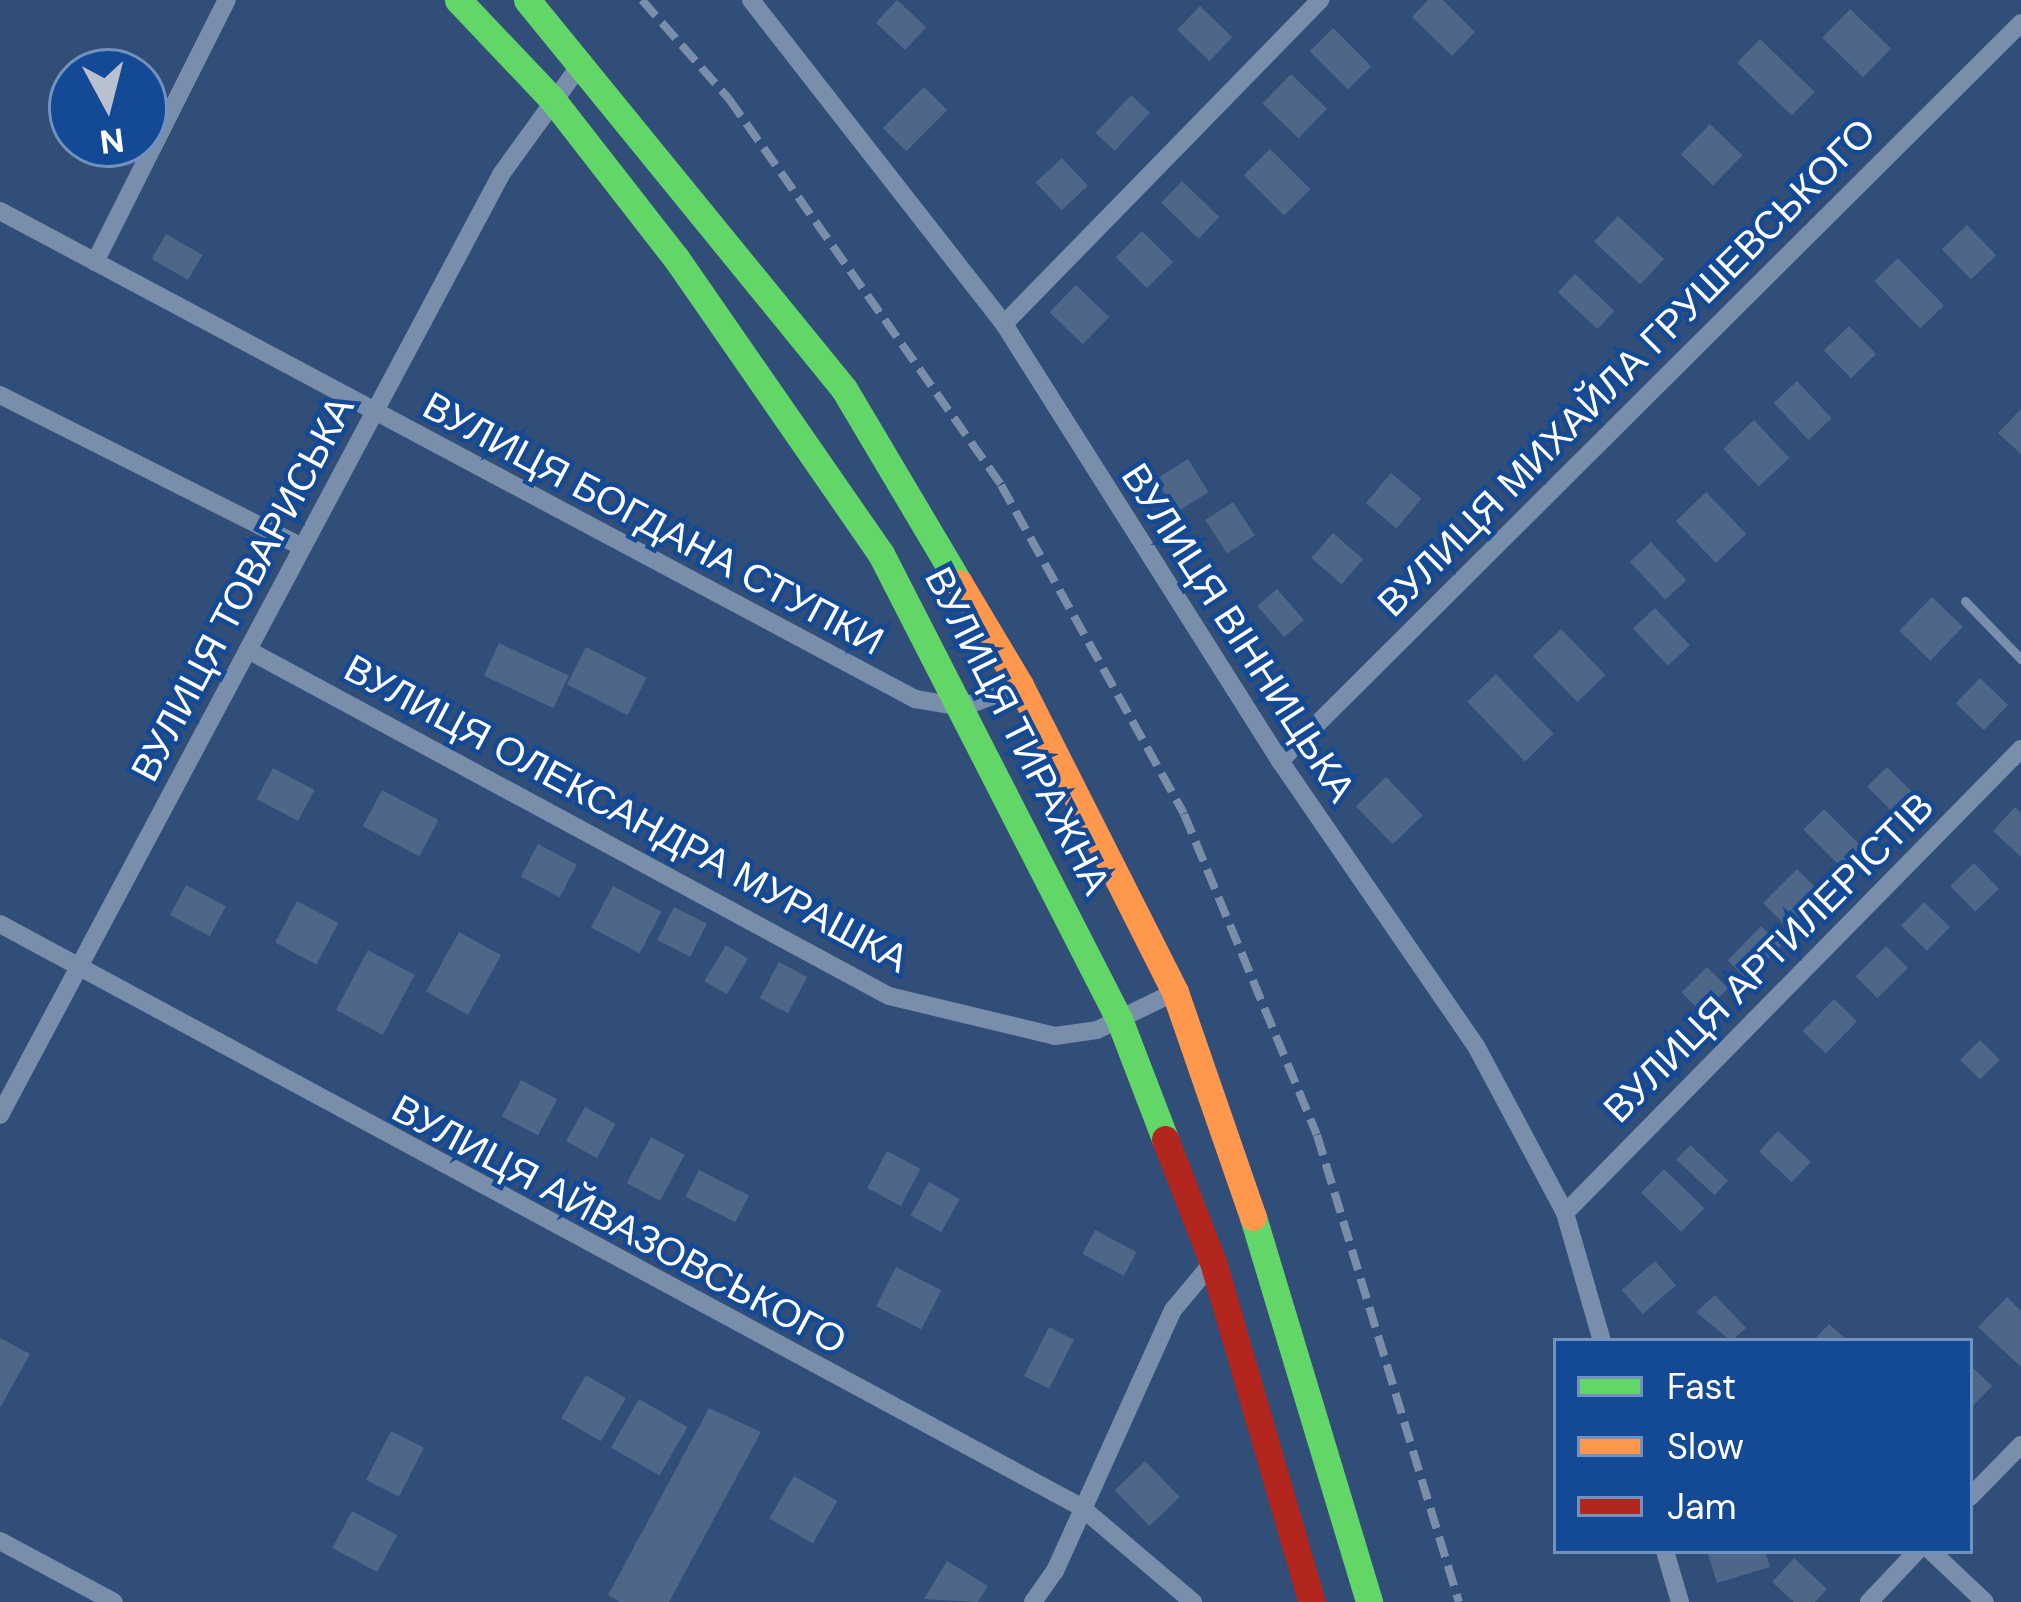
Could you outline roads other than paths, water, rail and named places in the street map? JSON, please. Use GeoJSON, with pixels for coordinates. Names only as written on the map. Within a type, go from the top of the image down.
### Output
{"type":"FeatureCollection","features":[{"type":"Feature","properties":{"kind":"main road","name":"ВУЛИЦЯ ТИРАЖНА"},"geometry":{"type":"LineString","coordinates":[[458,0],[552,99],[795,424],[881,554],[963,707],[1119,1019],[1213,1262],[1312,1602]]}},
{"type":"Feature","properties":{"kind":"main road","name":"ВУЛИЦЯ ТИРАЖНА"},"geometry":{"type":"LineString","coordinates":[[527,0],[583,61],[844,389],[1019,685],[1175,992],[1284,1305],[1369,1602]]}},
{"type":"Feature","properties":{"kind":"street"},"geometry":{"type":"LineString","coordinates":[[95,262],[227,0]]}},
{"type":"Feature","properties":{"kind":"street","name":"ВУЛИЦЯ ВІННИЦЬКА"},"geometry":{"type":"LineString","coordinates":[[751,0],[1004,324],[1280,761],[1476,1046],[1565,1213],[1602,1338]]}},
{"type":"Feature","properties":{"kind":"street"},"geometry":{"type":"LineString","coordinates":[[1004,324],[1320,0]]}},
{"type":"Feature","properties":{"kind":"street","name":"ВУЛИЦЯ МИХАЙЛА ГРУШЕВСЬКОГО"},"geometry":{"type":"LineString","coordinates":[[1280,761],[2021,23]]}},
{"type":"Feature","properties":{"kind":"street","name":"ВУЛИЦЯ ТОВАРИСЬКА"},"geometry":{"type":"LineString","coordinates":[[0,1115],[248,650],[298,545],[375,413],[502,173],[583,61]]}},
{"type":"Feature","properties":{"kind":"street","name":"ВУЛИЦЯ БОГДАНА СТУПКИ"},"geometry":{"type":"LineString","coordinates":[[0,211],[851,669],[915,699],[963,707]]}},
{"type":"Feature","properties":{"kind":"street"},"geometry":{"type":"LineString","coordinates":[[0,395],[298,545]]}},
{"type":"Feature","properties":{"kind":"street","name":"ВУЛИЦЯ ОЛЕКСАНДРА МУРАШКА"},"geometry":{"type":"LineString","coordinates":[[248,650],[889,996],[1030,1034],[1074,1034],[1175,992]]}},
{"type":"Feature","properties":{"kind":"street"},"geometry":{"type":"LineString","coordinates":[[963,707],[1019,685]]}},
{"type":"Feature","properties":{"kind":"street","name":"ВУЛИЦЯ АРТИЛЕРІСТІВ"},"geometry":{"type":"LineString","coordinates":[[1565,1213],[2021,749]]}},
{"type":"Feature","properties":{"kind":"street","name":"ВУЛИЦЯ АЙВАЗОВСЬКОГО"},"geometry":{"type":"LineString","coordinates":[[0,924],[1081,1508],[1193,1602]]}},
{"type":"Feature","properties":{"kind":"street"},"geometry":{"type":"LineString","coordinates":[[1033,1602],[1173,1310],[1213,1262]]}},
{"type":"Feature","properties":{"kind":"street"},"geometry":{"type":"LineString","coordinates":[[1973,1494],[2021,1445]]}},
{"type":"Feature","properties":{"kind":"street"},"geometry":{"type":"LineString","coordinates":[[0,1541],[114,1602]]}},
{"type":"Feature","properties":{"kind":"street"},"geometry":{"type":"LineString","coordinates":[[1665,1554],[1680,1602]]}},
{"type":"Feature","properties":{"kind":"street"},"geometry":{"type":"LineString","coordinates":[[1869,1602],[1914,1554]]}},
{"type":"Feature","properties":{"kind":"street"},"geometry":{"type":"LineString","coordinates":[[1934,1554],[1985,1602]]}},
{"type":"Feature","properties":{"kind":"lane"},"geometry":{"type":"LineString","coordinates":[[1965,601],[2021,659]]}},
{"type":"Feature","properties":{"kind":"railway"},"geometry":{"type":"LineString","coordinates":[[642,0],[729,99],[1001,485],[1184,814],[1317,1135],[1459,1602]]}}]}
